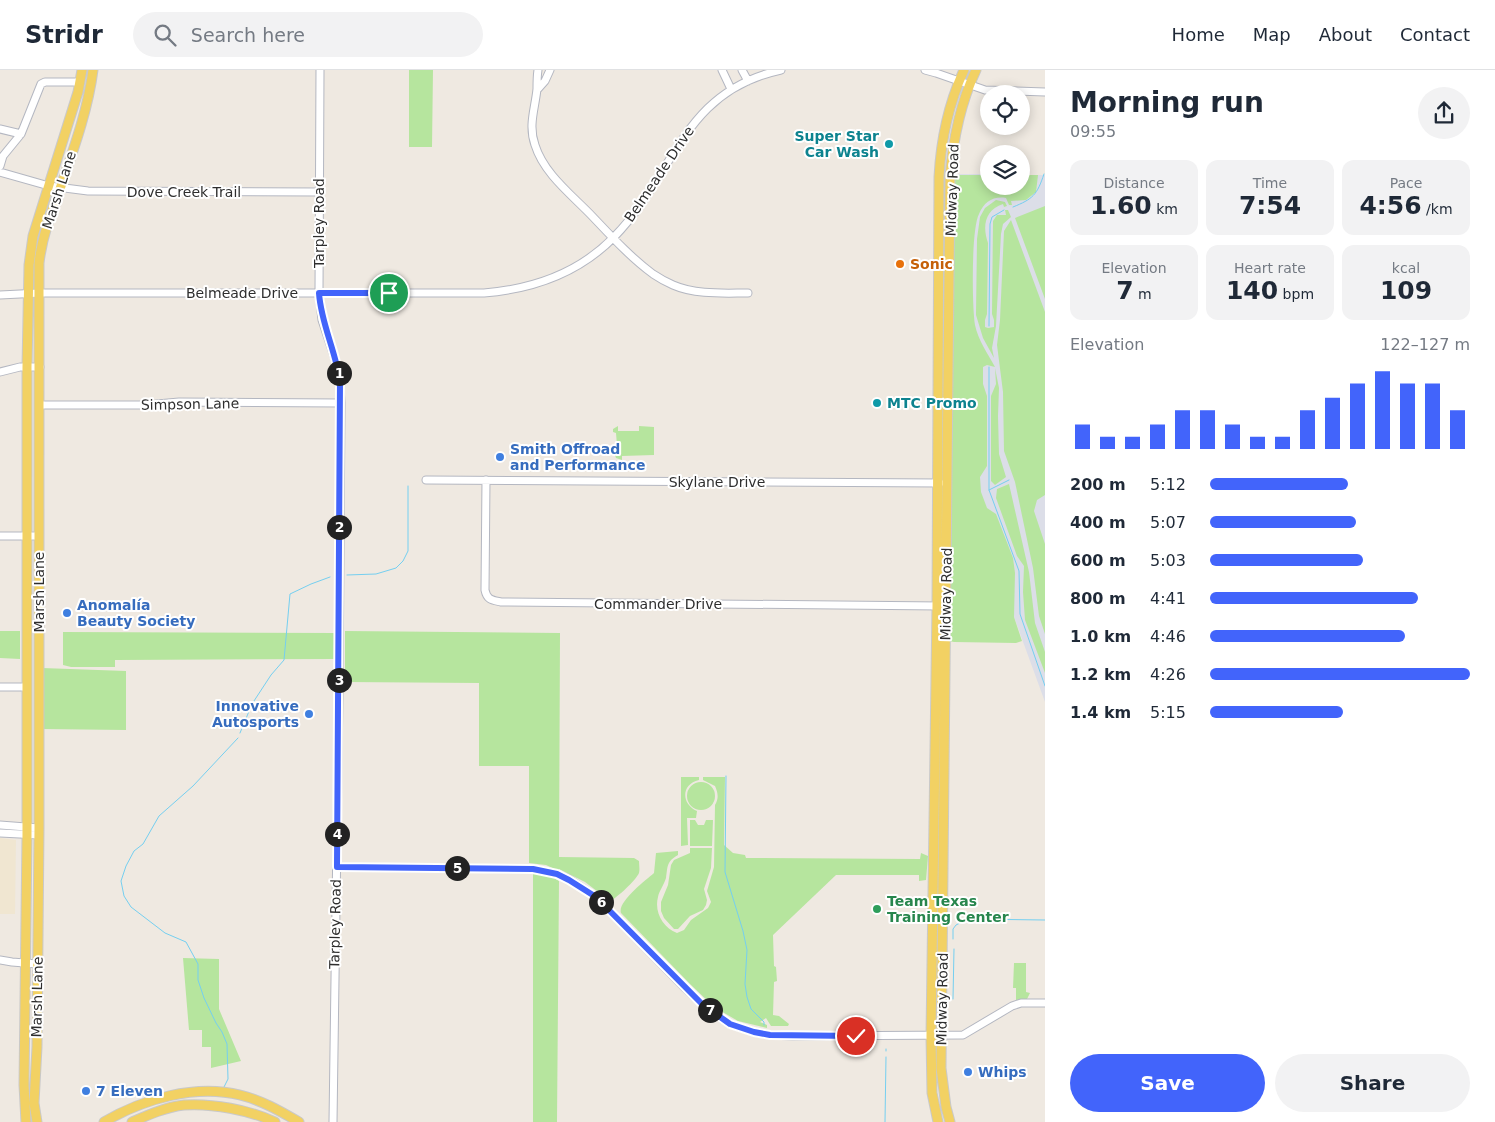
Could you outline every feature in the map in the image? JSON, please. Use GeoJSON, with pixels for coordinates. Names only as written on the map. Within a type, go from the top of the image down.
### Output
{"type":"FeatureCollection","features":[{"type":"Feature","properties":{"kind":"main road","name":"Marsh Lane"},"geometry":{"type":"LineString","coordinates":[[26,1122],[24,1085],[27,831],[27,366],[31,247],[82,70]]}},
{"type":"Feature","properties":{"kind":"main road","name":"Marsh Lane"},"geometry":{"type":"LineString","coordinates":[[37,1122],[34,1103],[39,831],[40,293],[38,288],[41,248],[83,117],[93,70]]}},
{"type":"Feature","properties":{"kind":"main road","name":"Midway Road"},"geometry":{"type":"LineString","coordinates":[[938,1122],[932,1093],[931,1036],[940,166],[945,122],[964,70]]}},
{"type":"Feature","properties":{"kind":"main road","name":"Midway Road"},"geometry":{"type":"LineString","coordinates":[[950,1122],[941,1074],[941,1036],[951,167],[954,134],[976,70]]}},
{"type":"Feature","properties":{"kind":"main road"},"geometry":{"type":"LineString","coordinates":[[940,166],[951,167]]}},
{"type":"Feature","properties":{"kind":"main road"},"geometry":{"type":"LineString","coordinates":[[938,248],[949,248]]}},
{"type":"Feature","properties":{"kind":"main road"},"geometry":{"type":"LineString","coordinates":[[938,300],[949,299]]}},
{"type":"Feature","properties":{"kind":"main road"},"geometry":{"type":"LineString","coordinates":[[938,374],[948,374]]}},
{"type":"Feature","properties":{"kind":"main road"},"geometry":{"type":"LineString","coordinates":[[934,775],[944,775]]}},
{"type":"Feature","properties":{"kind":"main road"},"geometry":{"type":"LineString","coordinates":[[933,886],[943,887]]}},
{"type":"Feature","properties":{"kind":"main road"},"geometry":{"type":"LineString","coordinates":[[104,1122],[139,1106],[183,1093],[212,1091],[239,1094],[272,1107],[299,1122]]}},
{"type":"Feature","properties":{"kind":"main road"},"geometry":{"type":"LineString","coordinates":[[183,1093],[184,1105]]}},
{"type":"Feature","properties":{"kind":"main road"},"geometry":{"type":"LineString","coordinates":[[132,1122],[184,1105],[222,1107],[254,1113],[275,1122]]}},
{"type":"Feature","properties":{"kind":"street","name":"Tarpley Road"},"geometry":{"type":"LineString","coordinates":[[320,70],[319,293],[322,320],[339,371],[341,403],[333,1122]]}},
{"type":"Feature","properties":{"kind":"street"},"geometry":{"type":"LineString","coordinates":[[538,70],[537,91],[532,112],[534,145],[541,160],[556,179],[647,269],[674,285],[700,292],[748,293]]}},
{"type":"Feature","properties":{"kind":"street"},"geometry":{"type":"LineString","coordinates":[[537,91],[545,81],[550,70]]}},
{"type":"Feature","properties":{"kind":"street"},"geometry":{"type":"LineString","coordinates":[[722,70],[731,90]]}},
{"type":"Feature","properties":{"kind":"street"},"geometry":{"type":"LineString","coordinates":[[742,70],[748,80]]}},
{"type":"Feature","properties":{"kind":"street","name":"Belmeade Drive"},"geometry":{"type":"LineString","coordinates":[[0,295],[29,293],[484,293],[520,289],[547,281],[593,256],[614,238],[633,216],[685,134],[712,104],[748,80],[781,70]]}},
{"type":"Feature","properties":{"kind":"street"},"geometry":{"type":"LineString","coordinates":[[925,70],[936,72],[969,86],[996,92],[1045,92]]}},
{"type":"Feature","properties":{"kind":"street"},"geometry":{"type":"LineString","coordinates":[[0,166],[3,156],[20,134],[41,84],[46,82],[80,82]]}},
{"type":"Feature","properties":{"kind":"street"},"geometry":{"type":"LineString","coordinates":[[0,128],[20,134]]}},
{"type":"Feature","properties":{"kind":"street","name":"Dove Creek Trail"},"geometry":{"type":"LineString","coordinates":[[0,172],[60,189],[104,192],[320,192]]}},
{"type":"Feature","properties":{"kind":"street"},"geometry":{"type":"LineString","coordinates":[[0,372],[11,368],[27,366],[40,367]]}},
{"type":"Feature","properties":{"kind":"street","name":"Simpson Lane"},"geometry":{"type":"LineString","coordinates":[[39,404],[146,405],[179,402],[341,403]]}},
{"type":"Feature","properties":{"kind":"street","name":"Skylane Drive"},"geometry":{"type":"LineString","coordinates":[[426,480],[948,483]]}},
{"type":"Feature","properties":{"kind":"street","name":"Commander Drive"},"geometry":{"type":"LineString","coordinates":[[486,480],[485,590],[486,596],[490,600],[500,602],[946,606]]}},
{"type":"Feature","properties":{"kind":"street"},"geometry":{"type":"LineString","coordinates":[[0,536],[40,536]]}},
{"type":"Feature","properties":{"kind":"street"},"geometry":{"type":"LineString","coordinates":[[0,687],[27,687]]}},
{"type":"Feature","properties":{"kind":"street"},"geometry":{"type":"LineString","coordinates":[[0,825],[27,831]]}},
{"type":"Feature","properties":{"kind":"street"},"geometry":{"type":"LineString","coordinates":[[0,833],[39,831]]}},
{"type":"Feature","properties":{"kind":"street"},"geometry":{"type":"LineString","coordinates":[[337,867],[521,868],[557,874],[578,884],[596,897],[702,1004],[730,1024],[754,1032],[770,1035],[963,1035],[1002,1011],[1021,1003],[1045,1003]]}},
{"type":"Feature","properties":{"kind":"street"},"geometry":{"type":"LineString","coordinates":[[0,960],[38,964]]}},
{"type":"Feature","properties":{"kind":"shaded area"},"geometry":{"type":"Polygon","coordinates":[[[956,174],[980,174],[980,195],[1030,195],[1030,175],[1045,175],[1045,702],[1014,617],[952,585],[956,174]]]}},
{"type":"Feature","properties":{"kind":"shaded area"},"geometry":{"type":"Polygon","coordinates":[[[0,838],[16,840],[15,914],[0,914],[0,838]]]}},
{"type":"Feature","properties":{"kind":"green space"},"geometry":{"type":"Polygon","coordinates":[[[409,70],[433,70],[432,147],[409,147],[409,70]]]}},
{"type":"Feature","properties":{"kind":"green space"},"geometry":{"type":"Polygon","coordinates":[[[957,175],[980,175],[980,195],[1030,195],[1030,175],[1038,175],[1036,192],[1026,200],[1011,201],[1012,205],[1009,205],[1006,198],[997,198],[984,206],[976,222],[973,251],[973,302],[976,331],[995,367],[987,365],[983,367],[983,384],[987,396],[987,466],[980,477],[981,492],[987,508],[996,514],[1013,558],[1015,573],[1014,617],[1022,641],[1016,643],[949,641],[954,179],[957,175]]]}},
{"type":"Feature","properties":{"kind":"green space"},"geometry":{"type":"Polygon","coordinates":[[[996,200],[1005,202],[1007,206],[1004,207],[1003,204],[992,210],[986,219],[985,225],[988,243],[987,314],[985,327],[988,328],[994,327],[992,314],[993,221],[997,215],[1006,215],[1005,210],[1008,210],[1011,217],[1003,224],[1001,234],[996,326],[992,348],[994,358],[983,338],[976,315],[977,239],[980,217],[985,208],[996,200]]]}},
{"type":"Feature","properties":{"kind":"green space"},"geometry":{"type":"Polygon","coordinates":[[[1045,206],[1045,299],[1015,218],[1045,206]]]}},
{"type":"Feature","properties":{"kind":"green space"},"geometry":{"type":"Polygon","coordinates":[[[1011,220],[1045,312],[1045,495],[1037,500],[1034,511],[1045,544],[1045,634],[1039,616],[1033,568],[1015,482],[1004,451],[1003,392],[997,345],[1004,231],[1011,220]]]}},
{"type":"Feature","properties":{"kind":"green space"},"geometry":{"type":"Polygon","coordinates":[[[995,368],[999,388],[999,454],[1006,477],[995,485],[991,481],[991,396],[996,384],[995,368]]]}},
{"type":"Feature","properties":{"kind":"green space"},"geometry":{"type":"Polygon","coordinates":[[[618,426],[618,431],[639,431],[639,426],[654,427],[654,455],[622,456],[622,460],[616,458],[612,446],[617,445],[616,433],[613,432],[613,429],[618,426]]]}},
{"type":"Feature","properties":{"kind":"green space"},"geometry":{"type":"Polygon","coordinates":[[[1009,484],[1029,572],[1035,623],[1045,652],[1045,673],[1025,620],[1024,566],[1017,556],[996,498],[997,489],[1009,484]]]}},
{"type":"Feature","properties":{"kind":"green space"},"geometry":{"type":"Polygon","coordinates":[[[0,631],[20,631],[20,659],[0,658],[0,631]]]}},
{"type":"Feature","properties":{"kind":"green space"},"geometry":{"type":"Polygon","coordinates":[[[345,631],[560,633],[559,857],[634,858],[639,861],[639,873],[634,880],[610,901],[585,882],[559,869],[559,871],[546,865],[529,863],[529,766],[479,766],[479,683],[345,682],[345,631]]]}},
{"type":"Feature","properties":{"kind":"green space"},"geometry":{"type":"Polygon","coordinates":[[[63,632],[335,633],[335,659],[115,660],[115,667],[71,667],[63,665],[63,632]]]}},
{"type":"Feature","properties":{"kind":"green space"},"geometry":{"type":"Polygon","coordinates":[[[42,668],[126,671],[126,730],[42,729],[42,668]]]}},
{"type":"Feature","properties":{"kind":"green space"},"geometry":{"type":"Polygon","coordinates":[[[681,777],[699,777],[699,780],[693,782],[686,790],[685,794],[688,804],[697,811],[696,818],[687,818],[688,845],[681,846],[681,777]]]}},
{"type":"Feature","properties":{"kind":"green space"},"geometry":{"type":"Polygon","coordinates":[[[703,777],[725,777],[724,845],[733,853],[745,855],[746,858],[920,859],[921,853],[928,856],[926,880],[919,881],[919,875],[836,875],[773,935],[774,966],[776,967],[777,981],[774,982],[773,1015],[779,1016],[789,1024],[788,1026],[771,1026],[766,1018],[760,1022],[767,1025],[767,1028],[738,1021],[714,1007],[621,913],[623,903],[654,873],[656,853],[678,851],[678,855],[668,865],[666,878],[657,903],[661,919],[672,931],[677,933],[684,930],[691,920],[708,908],[711,902],[707,891],[714,867],[715,805],[718,796],[715,786],[703,780],[703,777]]]}},
{"type":"Feature","properties":{"kind":"green space"},"geometry":{"type":"Polygon","coordinates":[[[701,782],[711,786],[715,796],[711,806],[701,810],[691,806],[687,796],[691,786],[701,782]]]}},
{"type":"Feature","properties":{"kind":"green space"},"geometry":{"type":"Polygon","coordinates":[[[690,820],[695,820],[698,825],[704,825],[706,820],[713,820],[712,846],[690,846],[690,820]]]}},
{"type":"Feature","properties":{"kind":"green space"},"geometry":{"type":"Polygon","coordinates":[[[690,848],[712,848],[711,868],[704,889],[707,900],[703,910],[690,916],[678,929],[674,929],[664,918],[661,911],[661,902],[668,885],[671,865],[674,860],[690,853],[690,848]]]}},
{"type":"Feature","properties":{"kind":"green space"},"geometry":{"type":"Polygon","coordinates":[[[533,873],[550,876],[559,881],[557,1122],[533,1122],[533,873]]]}},
{"type":"Feature","properties":{"kind":"green space"},"geometry":{"type":"Polygon","coordinates":[[[183,958],[219,959],[219,1009],[241,1061],[211,1068],[211,1047],[202,1047],[202,1030],[189,1030],[183,958]]]}},
{"type":"Feature","properties":{"kind":"green space"},"geometry":{"type":"Polygon","coordinates":[[[1014,963],[1026,963],[1026,992],[1030,993],[1027,999],[1016,1000],[1016,988],[1013,988],[1014,963]]]}},
{"type":"Feature","properties":{"kind":"waterway"},"geometry":{"type":"LineString","coordinates":[[1013,207],[1030,199],[1039,187],[1044,174]]}},
{"type":"Feature","properties":{"kind":"waterway"},"geometry":{"type":"LineString","coordinates":[[989,326],[990,224],[992,217],[1004,210]]}},
{"type":"Feature","properties":{"kind":"waterway"},"geometry":{"type":"LineString","coordinates":[[989,367],[989,490],[1019,571],[1020,614],[1045,686]]}},
{"type":"Feature","properties":{"kind":"waterway"},"geometry":{"type":"LineString","coordinates":[[989,490],[1009,480]]}},
{"type":"Feature","properties":{"kind":"waterway"},"geometry":{"type":"LineString","coordinates":[[347,575],[376,574],[396,568],[403,561],[408,551],[408,486]]}},
{"type":"Feature","properties":{"kind":"waterway"},"geometry":{"type":"LineString","coordinates":[[240,733],[252,704],[271,675],[284,660],[290,594],[330,577]]}},
{"type":"Feature","properties":{"kind":"waterway"},"geometry":{"type":"LineString","coordinates":[[223,1089],[228,1079],[227,1044],[204,998],[198,980],[198,964],[186,942],[165,933],[131,907],[124,896],[121,881],[134,851],[143,844],[159,816],[193,786],[238,738]]}},
{"type":"Feature","properties":{"kind":"waterway"},"geometry":{"type":"LineString","coordinates":[[726,776],[725,872],[747,950],[745,984],[747,997],[751,1009],[764,1022],[764,1025]]}},
{"type":"Feature","properties":{"kind":"waterway"},"geometry":{"type":"LineString","coordinates":[[953,939],[953,929],[956,925],[968,919],[1045,920]]}},
{"type":"Feature","properties":{"kind":"waterway"},"geometry":{"type":"LineString","coordinates":[[953,999],[954,949]]}},
{"type":"Feature","properties":{"kind":"waterway"},"geometry":{"type":"LineString","coordinates":[[885,1122],[886,1057]]}},
{"type":"Feature","properties":{"kind":"place","name":"Super Star Car Wash"},"geometry":{"type":"Point","coordinates":[889,144]}},
{"type":"Feature","properties":{"kind":"place","name":"Sonic"},"geometry":{"type":"Point","coordinates":[900,264]}},
{"type":"Feature","properties":{"kind":"place","name":"MTC Promo"},"geometry":{"type":"Point","coordinates":[877,403]}},
{"type":"Feature","properties":{"kind":"place","name":"Smith Offroad and Performance"},"geometry":{"type":"Point","coordinates":[500,457]}},
{"type":"Feature","properties":{"kind":"place","name":"Anomalía Beauty Society"},"geometry":{"type":"Point","coordinates":[67,613]}},
{"type":"Feature","properties":{"kind":"place","name":"Innovative Autosports"},"geometry":{"type":"Point","coordinates":[309,714]}},
{"type":"Feature","properties":{"kind":"place","name":"Team Texas Training Center"},"geometry":{"type":"Point","coordinates":[877,909]}},
{"type":"Feature","properties":{"kind":"place","name":"Whips"},"geometry":{"type":"Point","coordinates":[968,1072]}},
{"type":"Feature","properties":{"kind":"place","name":"7 Eleven"},"geometry":{"type":"Point","coordinates":[86,1091]}},
{"type":"Feature","properties":{"kind":"route"},"geometry":{"type":"LineString","coordinates":[[389,293],[319,293],[322,320],[335,355],[340,382],[337,867],[521,868],[557,874],[578,884],[596,897],[685,988],[702,1004],[730,1024],[770,1035],[856,1036]]}}]}
